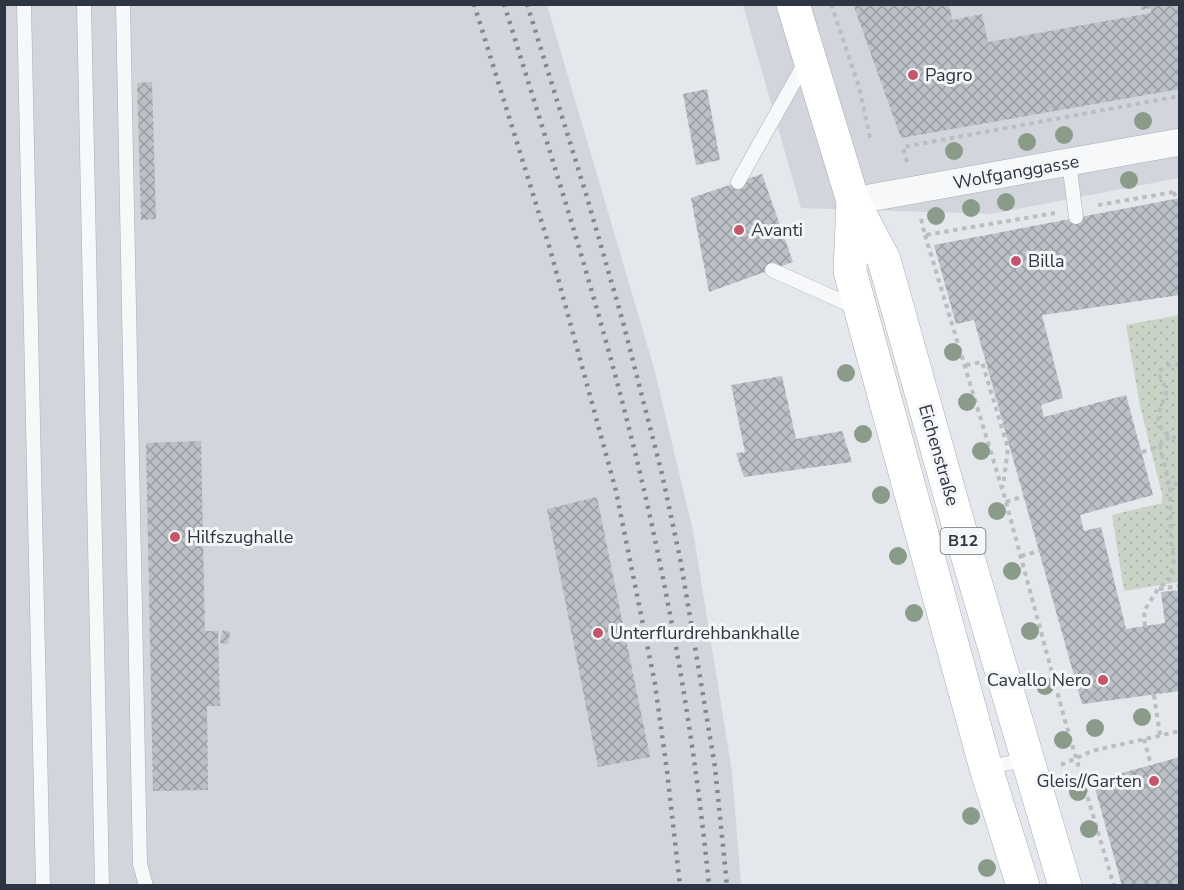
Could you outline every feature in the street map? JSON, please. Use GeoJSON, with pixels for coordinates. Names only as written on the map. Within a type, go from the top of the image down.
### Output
{"type":"FeatureCollection","features":[{"type":"Feature","properties":{"kind":"main road","name":"Eichenstraße"},"geometry":{"type":"LineString","coordinates":[[793,4],[853,201],[884,260],[959,527],[1065,885]]}},
{"type":"Feature","properties":{"kind":"main road","name":"Eichenstraße"},"geometry":{"type":"LineString","coordinates":[[853,201],[850,271],[986,768],[1023,885]]}},
{"type":"Feature","properties":{"kind":"street","name":"Wolfganggasse"},"geometry":{"type":"LineString","coordinates":[[853,201],[1179,142]]}},
{"type":"Feature","properties":{"kind":"lane"},"geometry":{"type":"LineString","coordinates":[[24,4],[43,885]]}},
{"type":"Feature","properties":{"kind":"lane"},"geometry":{"type":"LineString","coordinates":[[84,4],[102,885]]}},
{"type":"Feature","properties":{"kind":"lane"},"geometry":{"type":"LineString","coordinates":[[123,4],[140,864],[146,885]]}},
{"type":"Feature","properties":{"kind":"lane"},"geometry":{"type":"LineString","coordinates":[[738,182],[810,54]]}},
{"type":"Feature","properties":{"kind":"lane"},"geometry":{"type":"LineString","coordinates":[[1069,162],[1076,217]]}},
{"type":"Feature","properties":{"kind":"lane"},"geometry":{"type":"LineString","coordinates":[[772,270],[861,309]]}},
{"type":"Feature","properties":{"kind":"lane"},"geometry":{"type":"LineString","coordinates":[[986,768],[1027,759]]}},
{"type":"Feature","properties":{"kind":"path"},"geometry":{"type":"LineString","coordinates":[[1174,192],[1176,199]]}},
{"type":"Feature","properties":{"kind":"path"},"geometry":{"type":"LineString","coordinates":[[925,235],[941,279],[1003,491],[1114,885]]}},
{"type":"Feature","properties":{"kind":"path"},"geometry":{"type":"LineString","coordinates":[[966,365],[982,362],[1005,437],[1008,448],[1003,491]]}},
{"type":"Feature","properties":{"kind":"path"},"geometry":{"type":"LineString","coordinates":[[1179,365],[1173,364],[1162,368],[1158,373],[1167,390],[1158,414],[1159,426],[1170,437],[1177,438],[1179,434]]}},
{"type":"Feature","properties":{"kind":"path"},"geometry":{"type":"LineString","coordinates":[[1142,452],[1160,446],[1170,437]]}},
{"type":"Feature","properties":{"kind":"path"},"geometry":{"type":"LineString","coordinates":[[1145,626],[1144,611],[1158,589],[1170,579],[1174,559],[1171,541],[1170,489],[1160,446]]}},
{"type":"Feature","properties":{"kind":"path"},"geometry":{"type":"LineString","coordinates":[[1170,489],[1179,480]]}},
{"type":"Feature","properties":{"kind":"path"},"geometry":{"type":"LineString","coordinates":[[1006,502],[1024,496]]}},
{"type":"Feature","properties":{"kind":"path"},"geometry":{"type":"LineString","coordinates":[[1021,556],[1039,551]]}},
{"type":"Feature","properties":{"kind":"path"},"geometry":{"type":"LineString","coordinates":[[1158,589],[1179,586]]}},
{"type":"Feature","properties":{"kind":"path"},"geometry":{"type":"LineString","coordinates":[[1154,695],[1160,735]]}},
{"type":"Feature","properties":{"kind":"path"},"geometry":{"type":"LineString","coordinates":[[1077,758],[1092,751],[1179,731]]}},
{"type":"Feature","properties":{"kind":"path"},"geometry":{"type":"LineString","coordinates":[[1144,739],[1151,765]]}},
{"type":"Feature","properties":{"kind":"shaded area"},"geometry":{"type":"Polygon","coordinates":[[[4,5],[547,5],[654,368],[693,531],[732,772],[741,885],[5,885],[4,5]]]}},
{"type":"Feature","properties":{"kind":"shaded area"},"geometry":{"type":"Polygon","coordinates":[[[743,5],[1179,5],[1179,178],[991,214],[801,208],[743,5]]]}},
{"type":"Feature","properties":{"kind":"green space"},"geometry":{"type":"Polygon","coordinates":[[[1179,315],[1179,582],[1124,591],[1112,515],[1162,503],[1162,494],[1140,406],[1126,325],[1179,315]]]}},
{"type":"Feature","properties":{"kind":"building"},"geometry":{"type":"Polygon","coordinates":[[[853,4],[949,4],[952,20],[982,14],[988,42],[1151,13],[1151,8],[1141,10],[1140,4],[1180,4],[1180,89],[901,138],[853,4]]]}},
{"type":"Feature","properties":{"kind":"building"},"geometry":{"type":"Polygon","coordinates":[[[152,82],[156,219],[141,220],[137,83],[152,82]]]}},
{"type":"Feature","properties":{"kind":"building"},"geometry":{"type":"Polygon","coordinates":[[[707,89],[720,160],[696,165],[683,94],[707,89]]]}},
{"type":"Feature","properties":{"kind":"building","name":"Avanti"},"geometry":{"type":"Polygon","coordinates":[[[762,174],[793,262],[709,292],[691,198],[762,174]]]}},
{"type":"Feature","properties":{"kind":"building"},"geometry":{"type":"Polygon","coordinates":[[[1180,198],[1180,295],[1042,315],[1063,398],[1041,405],[1044,417],[1126,395],[1153,495],[1080,515],[1084,531],[1101,527],[1126,629],[1165,623],[1161,592],[1180,590],[1180,691],[1082,704],[974,320],[956,324],[934,245],[1180,198]]]}},
{"type":"Feature","properties":{"kind":"building"},"geometry":{"type":"Polygon","coordinates":[[[782,376],[796,439],[842,431],[852,462],[744,477],[736,453],[745,452],[731,385],[782,376]]]}},
{"type":"Feature","properties":{"kind":"building","name":"Hilfszughalle"},"geometry":{"type":"Polygon","coordinates":[[[201,441],[205,631],[218,631],[220,706],[207,706],[208,790],[153,791],[146,443],[201,441]]]}},
{"type":"Feature","properties":{"kind":"building","name":"Unterflurdrehbankhalle"},"geometry":{"type":"Polygon","coordinates":[[[597,497],[650,757],[598,767],[547,509],[597,497]]]}},
{"type":"Feature","properties":{"kind":"building"},"geometry":{"type":"Polygon","coordinates":[[[223,630],[230,632],[228,644],[220,643],[223,630]]]}},
{"type":"Feature","properties":{"kind":"building"},"geometry":{"type":"Polygon","coordinates":[[[1180,757],[1180,886],[1122,886],[1093,781],[1180,757]]]}},
{"type":"Feature","properties":{"kind":"railway"},"geometry":{"type":"LineString","coordinates":[[474,4],[550,249],[616,491],[655,684],[680,886]]}},
{"type":"Feature","properties":{"kind":"railway"},"geometry":{"type":"LineString","coordinates":[[504,4],[596,307],[644,490],[683,687],[698,786],[709,886]]}},
{"type":"Feature","properties":{"kind":"railway"},"geometry":{"type":"LineString","coordinates":[[527,4],[623,322],[662,474],[681,563],[715,767],[727,886]]}},
{"type":"Feature","properties":{"kind":"place","name":"Pagro"},"geometry":{"type":"Point","coordinates":[913,75]}},
{"type":"Feature","properties":{"kind":"place","name":"Avanti"},"geometry":{"type":"Point","coordinates":[739,230]}},
{"type":"Feature","properties":{"kind":"place","name":"Billa"},"geometry":{"type":"Point","coordinates":[1016,261]}},
{"type":"Feature","properties":{"kind":"place","name":"Hilfszughalle"},"geometry":{"type":"Point","coordinates":[175,537]}},
{"type":"Feature","properties":{"kind":"place","name":"Unterflurdrehbankhalle"},"geometry":{"type":"Point","coordinates":[598,633]}},
{"type":"Feature","properties":{"kind":"place","name":"Cavallo Nero"},"geometry":{"type":"Point","coordinates":[1103,680]}},
{"type":"Feature","properties":{"kind":"place","name":"Gleis//Garten"},"geometry":{"type":"Point","coordinates":[1154,781]}}]}
